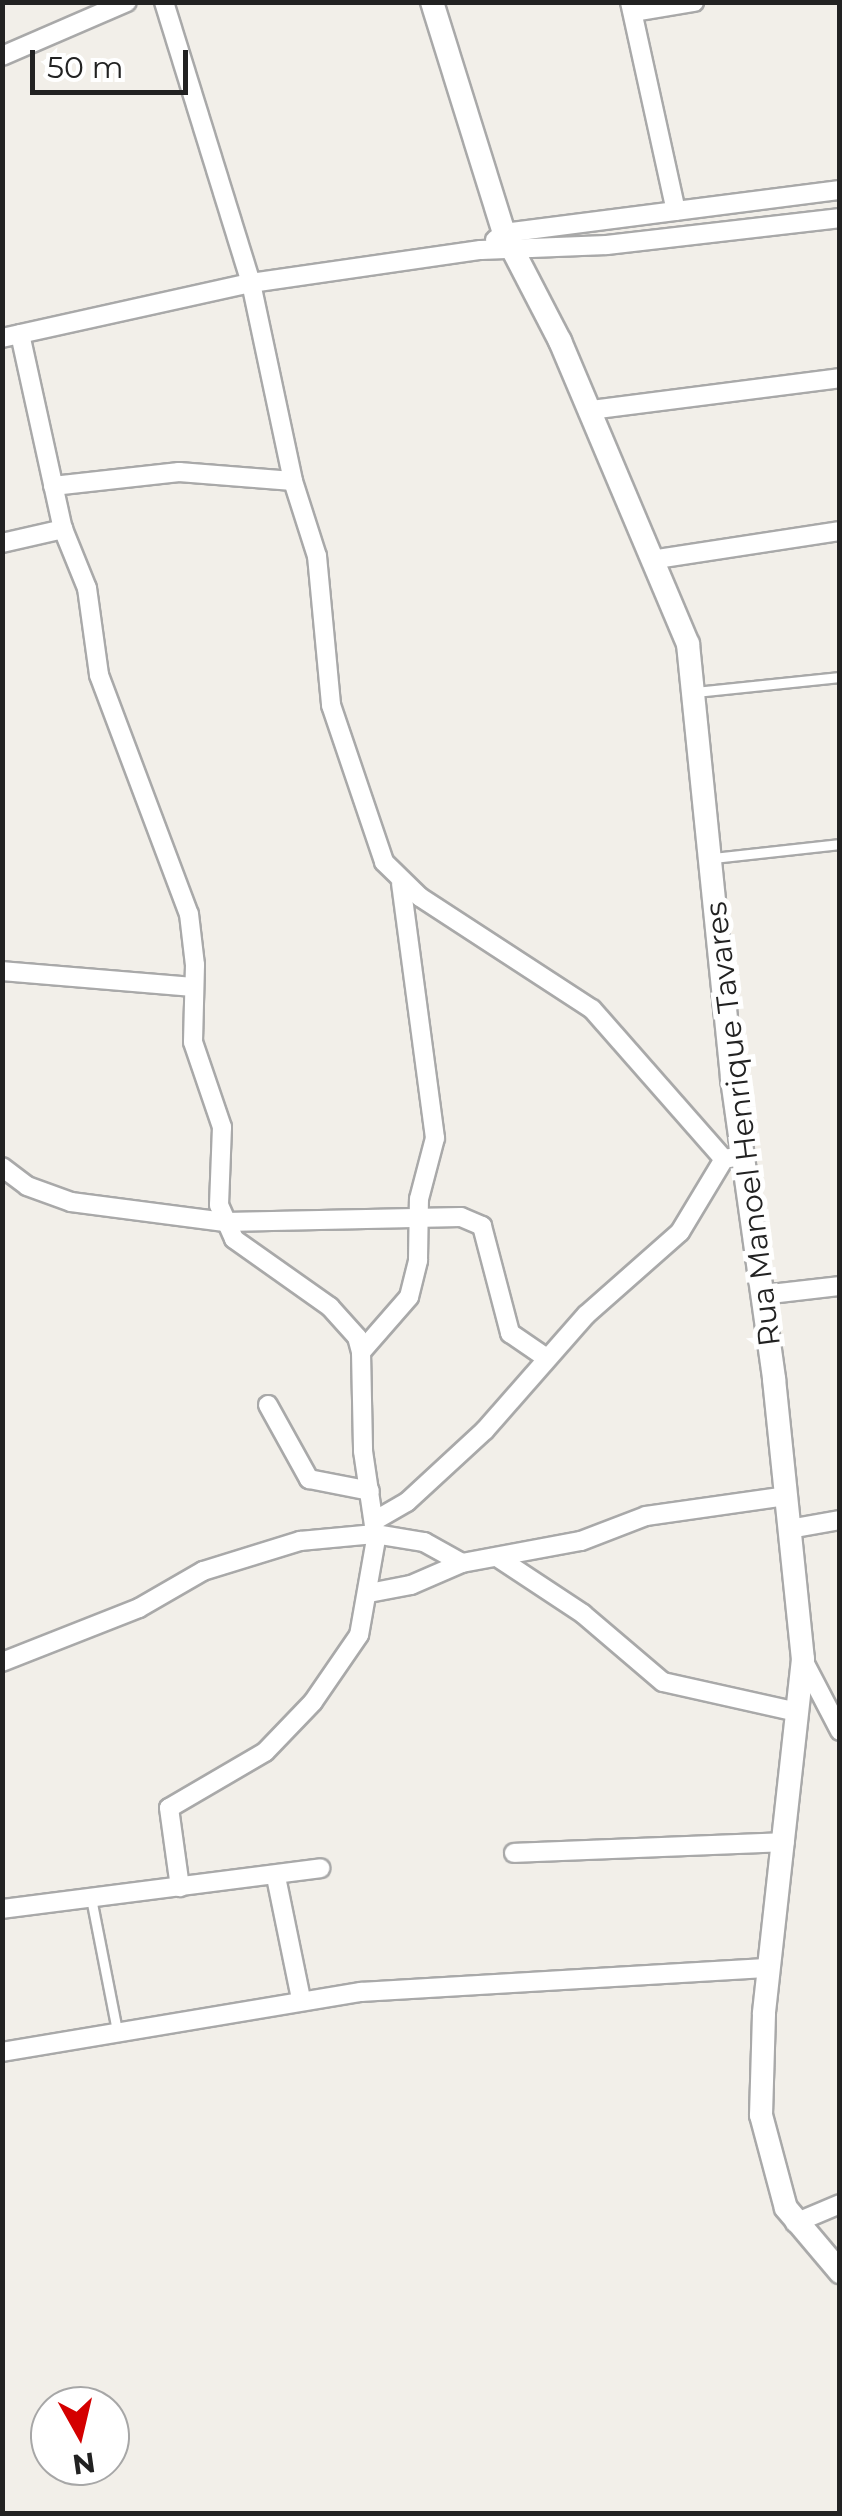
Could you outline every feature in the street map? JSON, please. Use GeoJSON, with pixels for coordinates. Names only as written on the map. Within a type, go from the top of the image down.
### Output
{"type":"FeatureCollection","features":[{"type":"Feature","properties":{"kind":"street"},"geometry":{"type":"LineString","coordinates":[[2,56],[127,2]]}},
{"type":"Feature","properties":{"kind":"street"},"geometry":{"type":"LineString","coordinates":[[164,2],[251,284],[292,481],[312,536],[327,612],[330,704],[384,862],[400,883],[592,1009],[735,1158],[680,1232],[545,1357],[460,1455],[375,1528]]}},
{"type":"Feature","properties":{"kind":"street","name":"Rua Manoel Henrique Tavares"},"geometry":{"type":"LineString","coordinates":[[432,2],[509,243],[591,410],[657,559],[688,644],[712,858],[735,1158],[762,1294],[802,1658],[769,1968],[761,2115],[778,2186],[795,2223],[840,2272]]}},
{"type":"Feature","properties":{"kind":"street"},"geometry":{"type":"LineString","coordinates":[[676,211],[632,7],[694,2]]}},
{"type":"Feature","properties":{"kind":"street"},"geometry":{"type":"LineString","coordinates":[[180,1887],[168,1808],[265,1752],[293,1724],[359,1634],[370,1593],[375,1528],[360,1352],[356,1337],[330,1307],[246,1248],[224,1222],[218,1189],[222,1127],[192,1042],[195,949],[184,892],[112,720],[99,675],[87,588],[63,529],[12,336],[251,284],[481,250],[676,211],[840,190]]}},
{"type":"Feature","properties":{"kind":"street"},"geometry":{"type":"LineString","coordinates":[[509,243],[840,218]]}},
{"type":"Feature","properties":{"kind":"street"},"geometry":{"type":"LineString","coordinates":[[591,410],[840,378]]}},
{"type":"Feature","properties":{"kind":"street"},"geometry":{"type":"LineString","coordinates":[[53,486],[179,472],[292,481]]}},
{"type":"Feature","properties":{"kind":"street"},"geometry":{"type":"LineString","coordinates":[[2,543],[63,529]]}},
{"type":"Feature","properties":{"kind":"street"},"geometry":{"type":"LineString","coordinates":[[657,559],[840,531]]}},
{"type":"Feature","properties":{"kind":"street"},"geometry":{"type":"LineString","coordinates":[[360,1352],[409,1297],[418,1215],[435,1138],[400,883]]}},
{"type":"Feature","properties":{"kind":"street"},"geometry":{"type":"LineString","coordinates":[[2,971],[193,987]]}},
{"type":"Feature","properties":{"kind":"street"},"geometry":{"type":"LineString","coordinates":[[2,1167],[27,1186],[72,1202],[224,1222],[461,1217],[482,1226],[510,1333],[545,1357]]}},
{"type":"Feature","properties":{"kind":"street"},"geometry":{"type":"LineString","coordinates":[[762,1294],[840,1286]]}},
{"type":"Feature","properties":{"kind":"street"},"geometry":{"type":"LineString","coordinates":[[268,1405],[309,1479],[370,1491]]}},
{"type":"Feature","properties":{"kind":"street"},"geometry":{"type":"LineString","coordinates":[[370,1593],[411,1585],[462,1563],[581,1541],[676,1509],[786,1496]]}},
{"type":"Feature","properties":{"kind":"street"},"geometry":{"type":"LineString","coordinates":[[789,1529],[840,1520]]}},
{"type":"Feature","properties":{"kind":"street"},"geometry":{"type":"LineString","coordinates":[[2,1662],[265,1548],[375,1528],[424,1542],[462,1563]]}},
{"type":"Feature","properties":{"kind":"street"},"geometry":{"type":"LineString","coordinates":[[498,1556],[583,1614],[663,1682],[798,1712]]}},
{"type":"Feature","properties":{"kind":"street"},"geometry":{"type":"LineString","coordinates":[[802,1658],[840,1731]]}},
{"type":"Feature","properties":{"kind":"street"},"geometry":{"type":"LineString","coordinates":[[514,1852],[785,1842]]}},
{"type":"Feature","properties":{"kind":"street"},"geometry":{"type":"LineString","coordinates":[[2,1909],[320,1868]]}},
{"type":"Feature","properties":{"kind":"street"},"geometry":{"type":"LineString","coordinates":[[276,1876],[302,1999]]}},
{"type":"Feature","properties":{"kind":"street"},"geometry":{"type":"LineString","coordinates":[[2,2052],[302,1999],[769,1968]]}},
{"type":"Feature","properties":{"kind":"street"},"geometry":{"type":"LineString","coordinates":[[795,2223],[840,2204]]}},
{"type":"Feature","properties":{"kind":"lane"},"geometry":{"type":"LineString","coordinates":[[696,692],[840,677]]}},
{"type":"Feature","properties":{"kind":"lane"},"geometry":{"type":"LineString","coordinates":[[712,858],[840,844]]}},
{"type":"Feature","properties":{"kind":"lane"},"geometry":{"type":"LineString","coordinates":[[91,1898],[116,2030]]}}]}
